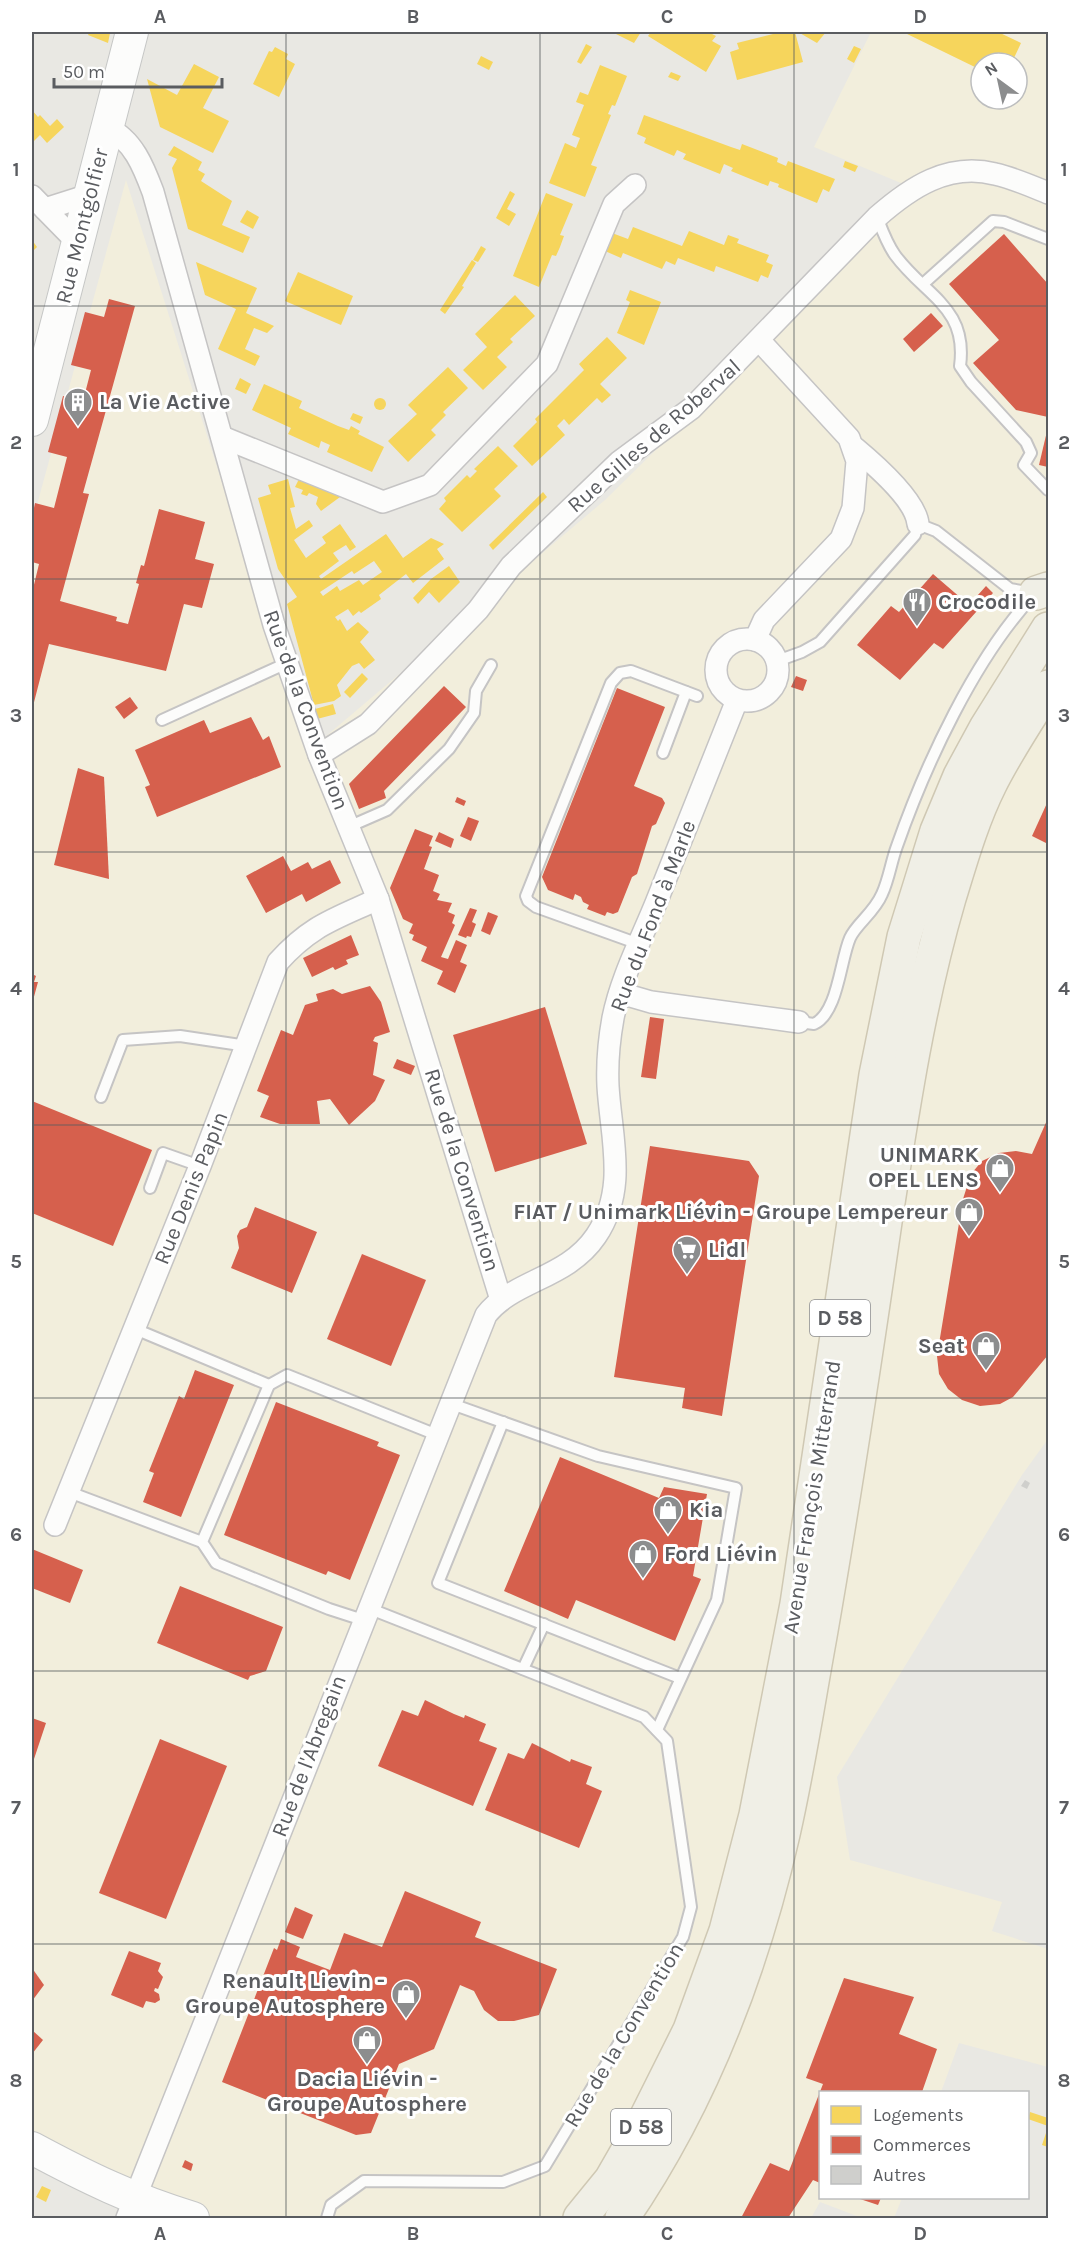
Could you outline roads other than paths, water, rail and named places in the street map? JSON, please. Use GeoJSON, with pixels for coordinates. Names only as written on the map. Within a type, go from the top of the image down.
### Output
{"type":"FeatureCollection","features":[{"type":"Feature","properties":{"kind":"main road","name":"Avenue François Mitterrand"},"geometry":{"type":"LineString","coordinates":[[581,2218],[611,2180],[642,2126],[690,2030],[726,1930],[756,1815],[797,1604],[876,1075],[904,937],[937,831],[960,776],[1036,645],[1048,629]]}},
{"type":"Feature","properties":{"kind":"main road","name":"Avenue François Mitterrand"},"geometry":{"type":"LineString","coordinates":[[622,2218],[675,2133],[710,2062],[767,1898],[784,1833],[802,1737],[845,1492],[908,1072],[935,951],[965,845],[989,786],[1013,740],[1048,687]]}},
{"type":"Feature","properties":{"kind":"street","name":"Rue Montgolfier"},"geometry":{"type":"LineString","coordinates":[[32,420],[132,32]]}},
{"type":"Feature","properties":{"kind":"street","name":"Rue de la Convention"},"geometry":{"type":"LineString","coordinates":[[107,128],[117,133],[141,160],[153,192],[274,625],[319,755],[378,899],[501,1300]]}},
{"type":"Feature","properties":{"kind":"street","name":"Rue Gilles de Roberval"},"geometry":{"type":"LineString","coordinates":[[319,755],[368,724],[478,610],[512,566],[619,462],[692,408],[877,217],[905,192],[939,176],[967,171],[994,173],[1048,193]]}},
{"type":"Feature","properties":{"kind":"street"},"geometry":{"type":"LineString","coordinates":[[222,437],[383,502],[430,485],[547,364],[614,204],[635,185]]}},
{"type":"Feature","properties":{"kind":"street"},"geometry":{"type":"LineString","coordinates":[[38,202],[89,195]]}},
{"type":"Feature","properties":{"kind":"street"},"geometry":{"type":"LineString","coordinates":[[38,202],[78,243]]}},
{"type":"Feature","properties":{"kind":"street"},"geometry":{"type":"LineString","coordinates":[[759,340],[849,438],[855,448],[871,461],[895,487],[914,510],[918,524]]}},
{"type":"Feature","properties":{"kind":"street"},"geometry":{"type":"LineString","coordinates":[[755,640],[764,620],[841,539],[849,523],[855,495],[855,448]]}},
{"type":"Feature","properties":{"kind":"street"},"geometry":{"type":"LineString","coordinates":[[855,495],[869,489],[895,487]]}},
{"type":"Feature","properties":{"kind":"street"},"geometry":{"type":"LineString","coordinates":[[755,640],[772,652],[777,661],[777,680],[772,689],[756,700],[737,700],[729,695],[718,681],[717,662],[721,654],[736,642],[755,640]]}},
{"type":"Feature","properties":{"kind":"street","name":"Rue du Fond à Marle"},"geometry":{"type":"LineString","coordinates":[[501,1300],[558,1270],[579,1256],[596,1236],[607,1214],[617,1166],[608,1085],[609,1048],[620,993],[737,700]]}},
{"type":"Feature","properties":{"kind":"street","name":"Rue Denis Papin"},"geometry":{"type":"LineString","coordinates":[[55,1525],[200,1166],[278,962],[298,939],[322,924],[378,899]]}},
{"type":"Feature","properties":{"kind":"street"},"geometry":{"type":"LineString","coordinates":[[620,993],[651,1002],[799,1022]]}},
{"type":"Feature","properties":{"kind":"street","name":"Rue de l'Abregain"},"geometry":{"type":"LineString","coordinates":[[131,2209],[449,1403],[486,1314],[501,1300]]}},
{"type":"Feature","properties":{"kind":"street"},"geometry":{"type":"LineString","coordinates":[[32,2148],[90,2179],[131,2209],[193,2218]]}},
{"type":"Feature","properties":{"kind":"lane"},"geometry":{"type":"LineString","coordinates":[[877,217],[895,255],[945,307],[959,327],[963,345],[960,366],[971,382],[1026,442],[1031,453],[1024,465],[1048,490]]}},
{"type":"Feature","properties":{"kind":"lane"},"geometry":{"type":"LineString","coordinates":[[922,284],[993,221],[1004,222],[1048,239]]}},
{"type":"Feature","properties":{"kind":"lane"},"geometry":{"type":"LineString","coordinates":[[777,661],[820,642],[915,535],[918,524],[936,531],[1010,589],[1042,591]]}},
{"type":"Feature","properties":{"kind":"lane"},"geometry":{"type":"LineString","coordinates":[[799,1022],[814,1024],[828,1012],[850,937],[868,918],[882,894],[897,846],[916,798],[959,705],[1022,608],[1042,591]]}},
{"type":"Feature","properties":{"kind":"lane"},"geometry":{"type":"LineString","coordinates":[[162,720],[287,663]]}},
{"type":"Feature","properties":{"kind":"lane"},"geometry":{"type":"LineString","coordinates":[[348,827],[387,810],[449,749],[474,713],[476,691],[491,665]]}},
{"type":"Feature","properties":{"kind":"lane"},"geometry":{"type":"LineString","coordinates":[[639,944],[536,907],[528,902],[526,896],[611,683],[620,673],[631,671],[697,696]]}},
{"type":"Feature","properties":{"kind":"lane"},"geometry":{"type":"LineString","coordinates":[[663,753],[686,692]]}},
{"type":"Feature","properties":{"kind":"lane"},"geometry":{"type":"LineString","coordinates":[[101,1097],[123,1040],[180,1036],[247,1046]]}},
{"type":"Feature","properties":{"kind":"lane"},"geometry":{"type":"LineString","coordinates":[[150,1188],[163,1153],[200,1166]]}},
{"type":"Feature","properties":{"kind":"lane"},"geometry":{"type":"LineString","coordinates":[[135,1329],[269,1385]]}},
{"type":"Feature","properties":{"kind":"lane"},"geometry":{"type":"LineString","coordinates":[[69,1492],[202,1542],[269,1385],[287,1375],[437,1435]]}},
{"type":"Feature","properties":{"kind":"lane"},"geometry":{"type":"LineString","coordinates":[[449,1403],[598,1456],[736,1488],[717,1600],[657,1730]]}},
{"type":"Feature","properties":{"kind":"lane"},"geometry":{"type":"LineString","coordinates":[[503,1422],[438,1583],[681,1678]]}},
{"type":"Feature","properties":{"kind":"lane","name":"Rue de la Convention"},"geometry":{"type":"LineString","coordinates":[[202,1542],[216,1563],[329,1609],[365,1614],[523,1669],[644,1717],[667,1740],[691,1907],[683,1937],[545,2166],[503,2182],[364,2181],[331,2205],[327,2218]]}},
{"type":"Feature","properties":{"kind":"lane"},"geometry":{"type":"LineString","coordinates":[[523,1669],[544,1624]]}},
{"type":"Feature","properties":{"kind":"place","name":"La Vie Active"},"geometry":{"type":"Point","coordinates":[78,428]}},
{"type":"Feature","properties":{"kind":"place","name":"Crocodile"},"geometry":{"type":"Point","coordinates":[917,628]}},
{"type":"Feature","properties":{"kind":"place","name":"UNIMARK OPEL LENS"},"geometry":{"type":"Point","coordinates":[1000,1194]}},
{"type":"Feature","properties":{"kind":"place","name":"FIAT / Unimark Liévin - Groupe Lempereur"},"geometry":{"type":"Point","coordinates":[969,1238]}},
{"type":"Feature","properties":{"kind":"place","name":"Lidl"},"geometry":{"type":"Point","coordinates":[687,1276]}},
{"type":"Feature","properties":{"kind":"place","name":"Seat"},"geometry":{"type":"Point","coordinates":[986,1372]}},
{"type":"Feature","properties":{"kind":"place","name":"Kia"},"geometry":{"type":"Point","coordinates":[668,1536]}},
{"type":"Feature","properties":{"kind":"place","name":"Ford Liévin"},"geometry":{"type":"Point","coordinates":[643,1580]}},
{"type":"Feature","properties":{"kind":"place","name":"Renault Lievin - Groupe Autosphere"},"geometry":{"type":"Point","coordinates":[406,2020]}},
{"type":"Feature","properties":{"kind":"place","name":"Dacia Liévin - Groupe Autosphere"},"geometry":{"type":"Point","coordinates":[367,2066]}}]}
